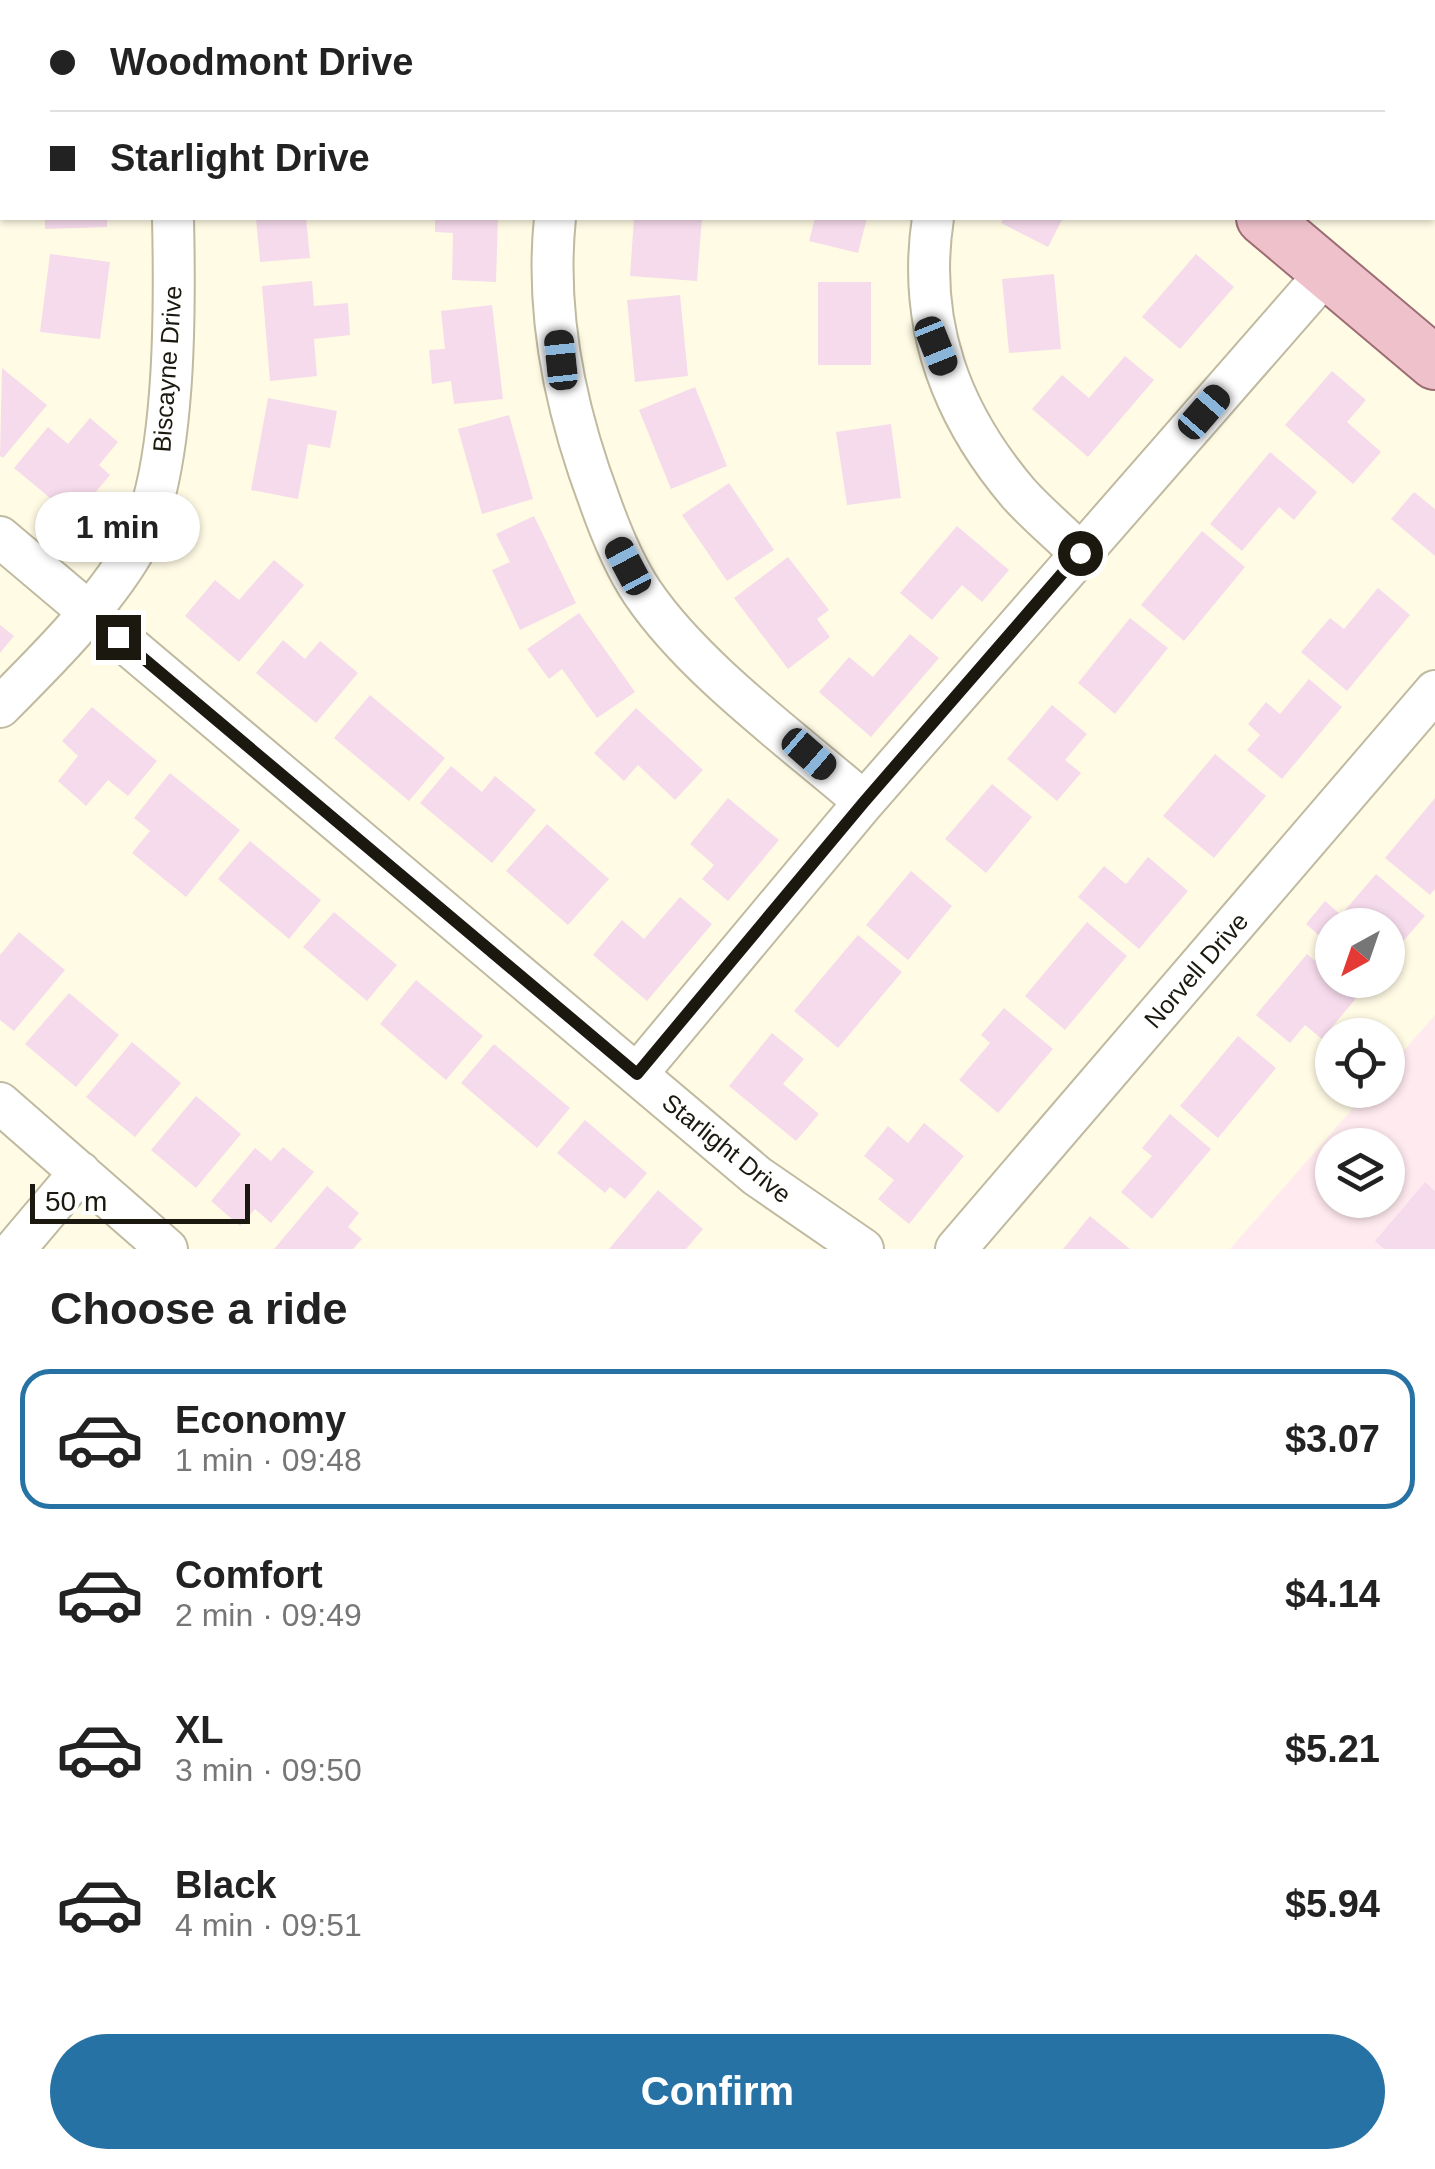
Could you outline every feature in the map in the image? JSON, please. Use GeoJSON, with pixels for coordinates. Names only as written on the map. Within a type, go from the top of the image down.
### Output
{"type":"FeatureCollection","features":[{"type":"Feature","properties":{"kind":"main road"},"geometry":{"type":"LineString","coordinates":[[1266,220],[1435,364]]}},
{"type":"Feature","properties":{"kind":"street","name":"Biscayne Drive"},"geometry":{"type":"LineString","coordinates":[[0,707],[88,611],[134,550],[150,514],[166,436],[173,220]]}},
{"type":"Feature","properties":{"kind":"street"},"geometry":{"type":"LineString","coordinates":[[555,220],[555,303],[564,388],[578,444],[614,539],[642,592],[698,658],[864,802]]}},
{"type":"Feature","properties":{"kind":"street"},"geometry":{"type":"LineString","coordinates":[[932,220],[927,254],[930,312],[936,346],[958,399],[990,455],[1021,496],[1080,553]]}},
{"type":"Feature","properties":{"kind":"street"},"geometry":{"type":"LineString","coordinates":[[637,1074],[864,802],[1327,272]]}},
{"type":"Feature","properties":{"kind":"street","name":"Starlight Drive"},"geometry":{"type":"LineString","coordinates":[[0,537],[757,1176],[863,1249]]}},
{"type":"Feature","properties":{"kind":"street","name":"Norvell Drive"},"geometry":{"type":"LineString","coordinates":[[956,1249],[1435,691]]}},
{"type":"Feature","properties":{"kind":"street"},"geometry":{"type":"LineString","coordinates":[[0,1103],[167,1249]]}},
{"type":"Feature","properties":{"kind":"street"},"geometry":{"type":"LineString","coordinates":[[15,1249],[80,1172]]}},
{"type":"Feature","properties":{"kind":"shaded area"},"geometry":{"type":"Polygon","coordinates":[[[1435,1015],[1435,1249],[1230,1249],[1315,1152],[1315,1218],[1405,1218],[1405,1128],[1336,1128],[1353,1108],[1405,1108],[1405,1049],[1435,1015]]]}},
{"type":"Feature","properties":{"kind":"building"},"geometry":{"type":"Polygon","coordinates":[[[45,220],[107,220],[107,227],[45,229],[45,220]]]}},
{"type":"Feature","properties":{"kind":"building"},"geometry":{"type":"Polygon","coordinates":[[[256,220],[306,220],[310,258],[260,262],[256,220]]]}},
{"type":"Feature","properties":{"kind":"building"},"geometry":{"type":"Polygon","coordinates":[[[435,220],[498,220],[496,282],[452,280],[453,233],[435,232],[435,220]]]}},
{"type":"Feature","properties":{"kind":"building"},"geometry":{"type":"Polygon","coordinates":[[[634,220],[702,220],[697,281],[630,276],[634,220]]]}},
{"type":"Feature","properties":{"kind":"building"},"geometry":{"type":"Polygon","coordinates":[[[814,220],[866,220],[858,253],[809,241],[814,220]]]}},
{"type":"Feature","properties":{"kind":"building"},"geometry":{"type":"Polygon","coordinates":[[[1003,220],[1062,220],[1048,247],[1001,223],[1003,220]]]}},
{"type":"Feature","properties":{"kind":"building"},"geometry":{"type":"Polygon","coordinates":[[[50,254],[110,262],[100,339],[40,332],[50,254]]]}},
{"type":"Feature","properties":{"kind":"building"},"geometry":{"type":"Polygon","coordinates":[[[1196,254],[1234,287],[1180,349],[1142,317],[1196,254]]]}},
{"type":"Feature","properties":{"kind":"building"},"geometry":{"type":"Polygon","coordinates":[[[1054,274],[1061,349],[1009,353],[1002,279],[1054,274]]]}},
{"type":"Feature","properties":{"kind":"building"},"geometry":{"type":"Polygon","coordinates":[[[312,281],[314,306],[348,303],[350,335],[314,339],[317,376],[270,381],[262,286],[312,281]]]}},
{"type":"Feature","properties":{"kind":"building"},"geometry":{"type":"Polygon","coordinates":[[[818,282],[871,282],[871,365],[818,365],[818,282]]]}},
{"type":"Feature","properties":{"kind":"building"},"geometry":{"type":"Polygon","coordinates":[[[680,295],[688,376],[635,382],[627,300],[680,295]]]}},
{"type":"Feature","properties":{"kind":"building"},"geometry":{"type":"Polygon","coordinates":[[[492,305],[503,399],[454,404],[451,381],[432,384],[429,350],[445,349],[441,311],[492,305]]]}},
{"type":"Feature","properties":{"kind":"building"},"geometry":{"type":"Polygon","coordinates":[[[1125,356],[1154,380],[1088,457],[1032,409],[1062,375],[1089,398],[1125,356]]]}},
{"type":"Feature","properties":{"kind":"building"},"geometry":{"type":"Polygon","coordinates":[[[2,368],[47,405],[3,458],[0,456],[2,368]]]}},
{"type":"Feature","properties":{"kind":"building"},"geometry":{"type":"Polygon","coordinates":[[[1332,371],[1366,400],[1347,422],[1381,452],[1353,484],[1285,425],[1332,371]]]}},
{"type":"Feature","properties":{"kind":"building"},"geometry":{"type":"Polygon","coordinates":[[[695,387],[727,466],[671,489],[639,410],[695,387]]]}},
{"type":"Feature","properties":{"kind":"building"},"geometry":{"type":"Polygon","coordinates":[[[268,398],[337,411],[330,448],[308,444],[298,499],[251,490],[268,398]]]}},
{"type":"Feature","properties":{"kind":"building"},"geometry":{"type":"Polygon","coordinates":[[[509,415],[533,499],[482,514],[458,429],[509,415]]]}},
{"type":"Feature","properties":{"kind":"building"},"geometry":{"type":"Polygon","coordinates":[[[90,418],[118,442],[99,465],[110,475],[74,518],[14,468],[48,427],[68,444],[90,418]]]}},
{"type":"Feature","properties":{"kind":"building"},"geometry":{"type":"Polygon","coordinates":[[[891,424],[901,498],[847,505],[836,432],[891,424]]]}},
{"type":"Feature","properties":{"kind":"building"},"geometry":{"type":"Polygon","coordinates":[[[1270,452],[1317,492],[1294,520],[1279,507],[1242,551],[1210,524],[1270,452]]]}},
{"type":"Feature","properties":{"kind":"building"},"geometry":{"type":"Polygon","coordinates":[[[729,483],[774,550],[727,581],[682,515],[729,483]]]}},
{"type":"Feature","properties":{"kind":"building"},"geometry":{"type":"Polygon","coordinates":[[[1414,492],[1435,509],[1435,556],[1391,519],[1414,492]]]}},
{"type":"Feature","properties":{"kind":"building"},"geometry":{"type":"Polygon","coordinates":[[[534,516],[576,603],[520,630],[492,570],[510,562],[496,534],[534,516]]]}},
{"type":"Feature","properties":{"kind":"building"},"geometry":{"type":"Polygon","coordinates":[[[957,526],[1009,570],[982,602],[962,585],[932,620],[900,593],[957,526]]]}},
{"type":"Feature","properties":{"kind":"building"},"geometry":{"type":"Polygon","coordinates":[[[1202,531],[1245,567],[1184,641],[1141,605],[1202,531]]]}},
{"type":"Feature","properties":{"kind":"building"},"geometry":{"type":"Polygon","coordinates":[[[788,557],[829,610],[817,619],[830,637],[788,669],[734,598],[788,557]]]}},
{"type":"Feature","properties":{"kind":"building"},"geometry":{"type":"Polygon","coordinates":[[[274,560],[304,585],[239,662],[185,616],[215,580],[239,600],[274,560]]]}},
{"type":"Feature","properties":{"kind":"building"},"geometry":{"type":"Polygon","coordinates":[[[1378,588],[1410,615],[1347,691],[1301,652],[1330,618],[1344,629],[1378,588]]]}},
{"type":"Feature","properties":{"kind":"building"},"geometry":{"type":"Polygon","coordinates":[[[579,613],[635,692],[597,718],[562,669],[549,679],[527,649],[579,613]]]}},
{"type":"Feature","properties":{"kind":"building"},"geometry":{"type":"Polygon","coordinates":[[[1130,618],[1168,648],[1115,714],[1078,683],[1130,618]]]}},
{"type":"Feature","properties":{"kind":"building"},"geometry":{"type":"Polygon","coordinates":[[[0,625],[14,636],[0,653],[0,625]]]}},
{"type":"Feature","properties":{"kind":"building"},"geometry":{"type":"Polygon","coordinates":[[[910,634],[939,658],[871,737],[819,692],[849,657],[873,677],[910,634]]]}},
{"type":"Feature","properties":{"kind":"building"},"geometry":{"type":"Polygon","coordinates":[[[283,640],[305,659],[320,641],[358,673],[316,723],[256,673],[283,640]]]}},
{"type":"Feature","properties":{"kind":"building"},"geometry":{"type":"Polygon","coordinates":[[[1309,679],[1342,707],[1282,779],[1247,750],[1260,735],[1248,724],[1266,702],[1280,714],[1309,679]]]}},
{"type":"Feature","properties":{"kind":"building"},"geometry":{"type":"Polygon","coordinates":[[[370,695],[445,758],[409,801],[334,738],[370,695]]]}},
{"type":"Feature","properties":{"kind":"building"},"geometry":{"type":"Polygon","coordinates":[[[1052,705],[1087,734],[1065,760],[1081,773],[1057,801],[1007,759],[1052,705]]]}},
{"type":"Feature","properties":{"kind":"building"},"geometry":{"type":"Polygon","coordinates":[[[92,707],[157,761],[128,796],[108,780],[86,806],[58,781],[78,756],[62,741],[92,707]]]}},
{"type":"Feature","properties":{"kind":"building"},"geometry":{"type":"Polygon","coordinates":[[[636,708],[703,770],[675,800],[638,765],[624,781],[594,753],[636,708]]]}},
{"type":"Feature","properties":{"kind":"building"},"geometry":{"type":"Polygon","coordinates":[[[1215,754],[1266,796],[1214,858],[1163,816],[1215,754]]]}},
{"type":"Feature","properties":{"kind":"building"},"geometry":{"type":"Polygon","coordinates":[[[451,766],[482,792],[495,776],[536,810],[492,863],[420,803],[451,766]]]}},
{"type":"Feature","properties":{"kind":"building"},"geometry":{"type":"Polygon","coordinates":[[[170,773],[240,830],[186,897],[132,853],[150,831],[134,818],[170,773]]]}},
{"type":"Feature","properties":{"kind":"building"},"geometry":{"type":"Polygon","coordinates":[[[992,784],[1032,817],[986,873],[945,839],[992,784]]]}},
{"type":"Feature","properties":{"kind":"building"},"geometry":{"type":"Polygon","coordinates":[[[728,798],[779,840],[728,901],[702,879],[714,865],[690,844],[728,798]]]}},
{"type":"Feature","properties":{"kind":"building"},"geometry":{"type":"Polygon","coordinates":[[[1435,798],[1435,889],[1430,895],[1385,858],[1435,798]]]}},
{"type":"Feature","properties":{"kind":"building"},"geometry":{"type":"Polygon","coordinates":[[[547,824],[609,879],[568,925],[506,871],[547,824]]]}},
{"type":"Feature","properties":{"kind":"building"},"geometry":{"type":"Polygon","coordinates":[[[250,841],[321,900],[289,939],[218,879],[250,841]]]}},
{"type":"Feature","properties":{"kind":"building"},"geometry":{"type":"Polygon","coordinates":[[[1148,857],[1188,891],[1139,949],[1078,897],[1104,866],[1126,884],[1148,857]]]}},
{"type":"Feature","properties":{"kind":"building"},"geometry":{"type":"Polygon","coordinates":[[[911,871],[952,906],[908,960],[866,925],[911,871]]]}},
{"type":"Feature","properties":{"kind":"building"},"geometry":{"type":"Polygon","coordinates":[[[1376,874],[1425,916],[1405,939],[1405,908],[1347,908],[1376,874]]]}},
{"type":"Feature","properties":{"kind":"building"},"geometry":{"type":"Polygon","coordinates":[[[680,897],[712,924],[647,1001],[593,955],[622,920],[644,939],[680,897]]]}},
{"type":"Feature","properties":{"kind":"building"},"geometry":{"type":"Polygon","coordinates":[[[334,912],[397,965],[367,1001],[303,947],[334,912]]]}},
{"type":"Feature","properties":{"kind":"building"},"geometry":{"type":"Polygon","coordinates":[[[1315,913],[1315,932],[1306,924],[1315,913]]]}},
{"type":"Feature","properties":{"kind":"building"},"geometry":{"type":"Polygon","coordinates":[[[1087,922],[1127,956],[1065,1030],[1025,996],[1087,922]]]}},
{"type":"Feature","properties":{"kind":"building"},"geometry":{"type":"Polygon","coordinates":[[[19,932],[65,970],[14,1031],[0,1020],[0,955],[19,932]]]}},
{"type":"Feature","properties":{"kind":"building"},"geometry":{"type":"Polygon","coordinates":[[[858,935],[902,972],[838,1048],[794,1011],[858,935]]]}},
{"type":"Feature","properties":{"kind":"building"},"geometry":{"type":"Polygon","coordinates":[[[1307,954],[1315,961],[1315,998],[1356,998],[1340,1018],[1315,1018],[1315,1033],[1305,1025],[1290,1043],[1256,1015],[1307,954]]]}},
{"type":"Feature","properties":{"kind":"building"},"geometry":{"type":"Polygon","coordinates":[[[416,980],[483,1036],[446,1080],[380,1024],[416,980]]]}},
{"type":"Feature","properties":{"kind":"building"},"geometry":{"type":"Polygon","coordinates":[[[69,993],[119,1035],[76,1087],[25,1044],[69,993]]]}},
{"type":"Feature","properties":{"kind":"building"},"geometry":{"type":"Polygon","coordinates":[[[1004,1008],[1053,1049],[998,1113],[959,1080],[990,1043],[981,1035],[1004,1008]]]}},
{"type":"Feature","properties":{"kind":"building"},"geometry":{"type":"Polygon","coordinates":[[[772,1033],[804,1059],[783,1084],[819,1114],[796,1141],[729,1086],[772,1033]]]}},
{"type":"Feature","properties":{"kind":"building"},"geometry":{"type":"Polygon","coordinates":[[[1238,1036],[1276,1068],[1218,1138],[1180,1106],[1238,1036]]]}},
{"type":"Feature","properties":{"kind":"building"},"geometry":{"type":"Polygon","coordinates":[[[132,1042],[181,1083],[135,1137],[86,1097],[132,1042]]]}},
{"type":"Feature","properties":{"kind":"building"},"geometry":{"type":"Polygon","coordinates":[[[494,1044],[570,1108],[537,1148],[461,1083],[494,1044]]]}},
{"type":"Feature","properties":{"kind":"building"},"geometry":{"type":"Polygon","coordinates":[[[196,1096],[241,1134],[196,1188],[151,1150],[196,1096]]]}},
{"type":"Feature","properties":{"kind":"building"},"geometry":{"type":"Polygon","coordinates":[[[1170,1114],[1211,1149],[1152,1219],[1121,1192],[1152,1156],[1142,1148],[1170,1114]]]}},
{"type":"Feature","properties":{"kind":"building"},"geometry":{"type":"Polygon","coordinates":[[[585,1120],[647,1173],[625,1199],[610,1187],[605,1193],[557,1153],[585,1120]]]}},
{"type":"Feature","properties":{"kind":"building"},"geometry":{"type":"Polygon","coordinates":[[[924,1123],[964,1156],[909,1224],[878,1199],[894,1180],[864,1156],[888,1126],[908,1143],[924,1123]]]}},
{"type":"Feature","properties":{"kind":"building"},"geometry":{"type":"Polygon","coordinates":[[[283,1147],[314,1172],[271,1223],[255,1209],[240,1226],[211,1201],[255,1148],[271,1161],[283,1147]]]}},
{"type":"Feature","properties":{"kind":"building"},"geometry":{"type":"Polygon","coordinates":[[[1425,1182],[1435,1191],[1435,1249],[1384,1249],[1375,1241],[1394,1218],[1405,1218],[1405,1206],[1425,1182]]]}},
{"type":"Feature","properties":{"kind":"building"},"geometry":{"type":"Polygon","coordinates":[[[327,1186],[359,1213],[348,1227],[362,1239],[353,1249],[274,1249],[327,1186]]]}},
{"type":"Feature","properties":{"kind":"building"},"geometry":{"type":"Polygon","coordinates":[[[658,1190],[703,1229],[686,1249],[609,1249],[658,1190]]]}},
{"type":"Feature","properties":{"kind":"building"},"geometry":{"type":"Polygon","coordinates":[[[1090,1216],[1130,1249],[1063,1249],[1090,1216]]]}},
{"type":"Feature","properties":{"kind":"route"},"geometry":{"type":"LineString","coordinates":[[118,637],[637,1074],[864,802],[1080,553]]}}]}
